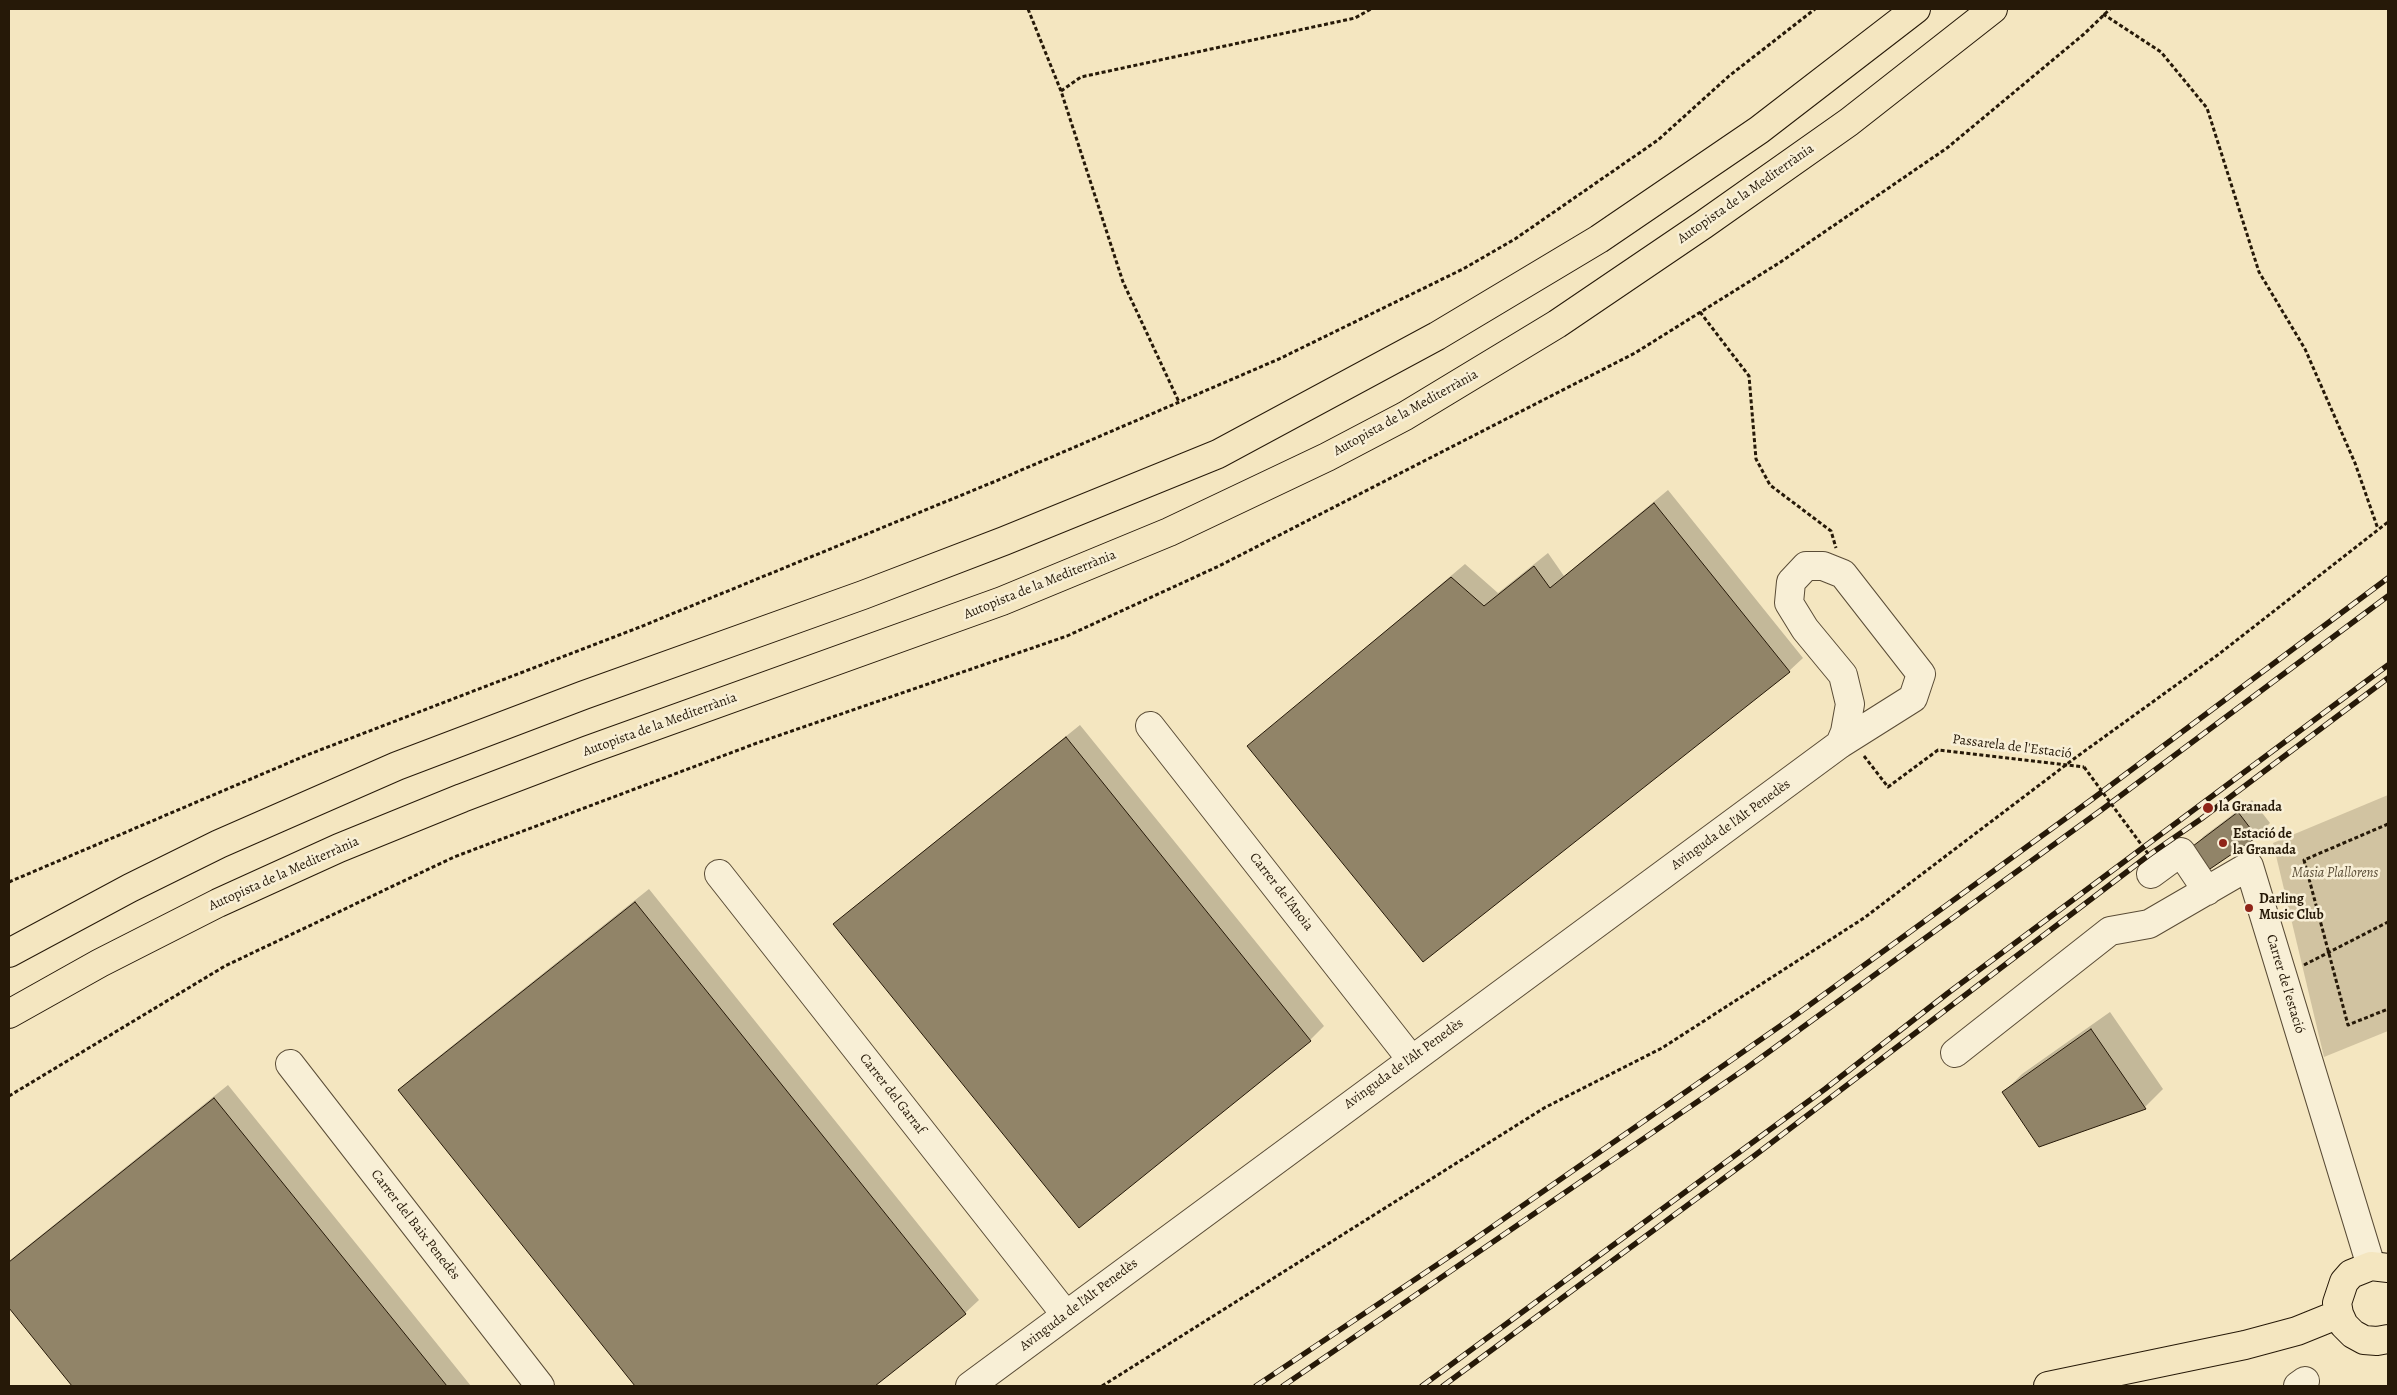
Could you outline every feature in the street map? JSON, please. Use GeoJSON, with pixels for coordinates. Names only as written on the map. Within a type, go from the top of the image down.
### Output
{"type":"FeatureCollection","features":[{"type":"Feature","properties":{"kind":"main road"},"geometry":{"type":"LineString","coordinates":[[9,953],[130,888],[210,848],[388,770],[547,708],[863,595],[1004,541],[1218,454],[1269,425],[1353,384],[1599,239],[1759,130],[1916,9]]}},
{"type":"Feature","properties":{"kind":"main road","name":"Autopista de la Mediterrània"},"geometry":{"type":"LineString","coordinates":[[9,1014],[100,963],[218,903],[339,848],[588,750],[1002,601],[1169,532],[1327,457],[1405,416],[1565,318],[1703,225],[1841,127],[1993,9]]}},
{"type":"Feature","properties":{"kind":"main road"},"geometry":{"type":"LineString","coordinates":[[2380,1267],[2351,1274],[2344,1282],[2337,1303],[2344,1325],[2353,1334],[2364,1340],[2377,1341],[2388,1339]]}},
{"type":"Feature","properties":{"kind":"main road"},"geometry":{"type":"LineString","coordinates":[[2048,1386],[2245,1345],[2297,1331],[2339,1314]]}},
{"type":"Feature","properties":{"kind":"street"},"geometry":{"type":"LineString","coordinates":[[1844,574],[1824,566],[1806,566],[1791,582],[1789,603],[1806,629],[1843,675],[1850,704],[1845,741]]}},
{"type":"Feature","properties":{"kind":"street","name":"Avinguda de l'Alt Penedès"},"geometry":{"type":"LineString","coordinates":[[970,1386],[1411,1059],[1845,741],[1913,698],[1921,674],[1844,574]]}},
{"type":"Feature","properties":{"kind":"street","name":"Carrer de l'Anoia"},"geometry":{"type":"LineString","coordinates":[[1150,726],[1411,1059]]}},
{"type":"Feature","properties":{"kind":"street"},"geometry":{"type":"LineString","coordinates":[[2150,864],[2181,852],[2207,891]]}},
{"type":"Feature","properties":{"kind":"street","name":"Carrer de l'estació"},"geometry":{"type":"LineString","coordinates":[[1955,1053],[2110,931],[2149,924],[2249,866],[2380,1267]]}},
{"type":"Feature","properties":{"kind":"street","name":"Carrer del Garraf"},"geometry":{"type":"LineString","coordinates":[[719,874],[1066,1314]]}},
{"type":"Feature","properties":{"kind":"street","name":"Carrer del Baix Penedès"},"geometry":{"type":"LineString","coordinates":[[290,1064],[540,1386]]}},
{"type":"Feature","properties":{"kind":"path"},"geometry":{"type":"LineString","coordinates":[[1028,9],[1061,91],[1124,282],[1178,402]]}},
{"type":"Feature","properties":{"kind":"path"},"geometry":{"type":"LineString","coordinates":[[1061,91],[1080,77],[1355,18],[1371,9]]}},
{"type":"Feature","properties":{"kind":"path"},"geometry":{"type":"LineString","coordinates":[[9,882],[306,755],[640,627],[996,481],[1279,359],[1463,269],[1516,239],[1658,140],[1729,76],[1815,9]]}},
{"type":"Feature","properties":{"kind":"path"},"geometry":{"type":"LineString","coordinates":[[2104,14],[2161,52],[2206,108],[2259,272],[2305,349],[2355,463],[2378,529]]}},
{"type":"Feature","properties":{"kind":"path"},"geometry":{"type":"LineString","coordinates":[[1700,312],[1749,376],[1756,459],[1770,485],[1831,531],[1844,574]]}},
{"type":"Feature","properties":{"kind":"path"},"geometry":{"type":"LineString","coordinates":[[1102,1386],[1544,1108],[1662,1048],[1864,918],[2075,758],[2219,654],[2388,522]]}},
{"type":"Feature","properties":{"kind":"path","name":"Passarela de l'Estació"},"geometry":{"type":"LineString","coordinates":[[1845,741],[1888,787],[1938,750],[2084,767],[2150,864]]}},
{"type":"Feature","properties":{"kind":"path"},"geometry":{"type":"LineString","coordinates":[[2388,824],[2304,860],[2348,1025],[2388,1009]]}},
{"type":"Feature","properties":{"kind":"path"},"geometry":{"type":"LineString","coordinates":[[2304,966],[2388,922]]}},
{"type":"Feature","properties":{"kind":"green space","name":"Masia Plallorens"},"geometry":{"type":"Polygon","coordinates":[[[2388,795],[2388,1031],[2324,1057],[2273,843],[2388,795]]]}},
{"type":"Feature","properties":{"kind":"building"},"geometry":{"type":"Polygon","coordinates":[[[1654,503],[1790,672],[1423,962],[1247,746],[1451,577],[1484,606],[1534,566],[1550,588],[1654,503]]]}},
{"type":"Feature","properties":{"kind":"building"},"geometry":{"type":"Polygon","coordinates":[[[1066,737],[1311,1041],[1079,1228],[833,924],[1066,737]]]}},
{"type":"Feature","properties":{"kind":"building","name":"Estació de la Granada"},"geometry":{"type":"Polygon","coordinates":[[[2238,812],[2257,837],[2207,871],[2189,849],[2238,812]]]}},
{"type":"Feature","properties":{"kind":"building"},"geometry":{"type":"Polygon","coordinates":[[[635,902],[966,1314],[875,1386],[635,1386],[398,1090],[635,902]]]}},
{"type":"Feature","properties":{"kind":"building"},"geometry":{"type":"Polygon","coordinates":[[[2091,1029],[2146,1109],[2039,1147],[2002,1092],[2091,1029]]]}},
{"type":"Feature","properties":{"kind":"building"},"geometry":{"type":"Polygon","coordinates":[[[214,1098],[447,1386],[72,1386],[9,1308],[9,1262],[214,1098]]]}},
{"type":"Feature","properties":{"kind":"railway"},"geometry":{"type":"LineString","coordinates":[[1256,1386],[1462,1248],[1793,1017],[2091,800],[2388,578]]}},
{"type":"Feature","properties":{"kind":"railway"},"geometry":{"type":"LineString","coordinates":[[1283,1386],[1748,1067],[2100,811],[2388,596]]}},
{"type":"Feature","properties":{"kind":"railway"},"geometry":{"type":"LineString","coordinates":[[1422,1386],[1825,1089],[1948,993],[2388,665]]}},
{"type":"Feature","properties":{"kind":"railway"},"geometry":{"type":"LineString","coordinates":[[1443,1386],[1754,1156],[2149,855],[2201,819],[2388,678]]}},
{"type":"Feature","properties":{"kind":"place","name":"la Granada"},"geometry":{"type":"Point","coordinates":[2208,808]}},
{"type":"Feature","properties":{"kind":"place","name":"Estació de la Granada"},"geometry":{"type":"Point","coordinates":[2223,843]}},
{"type":"Feature","properties":{"kind":"place","name":"Darling Music Club"},"geometry":{"type":"Point","coordinates":[2249,908]}}]}
